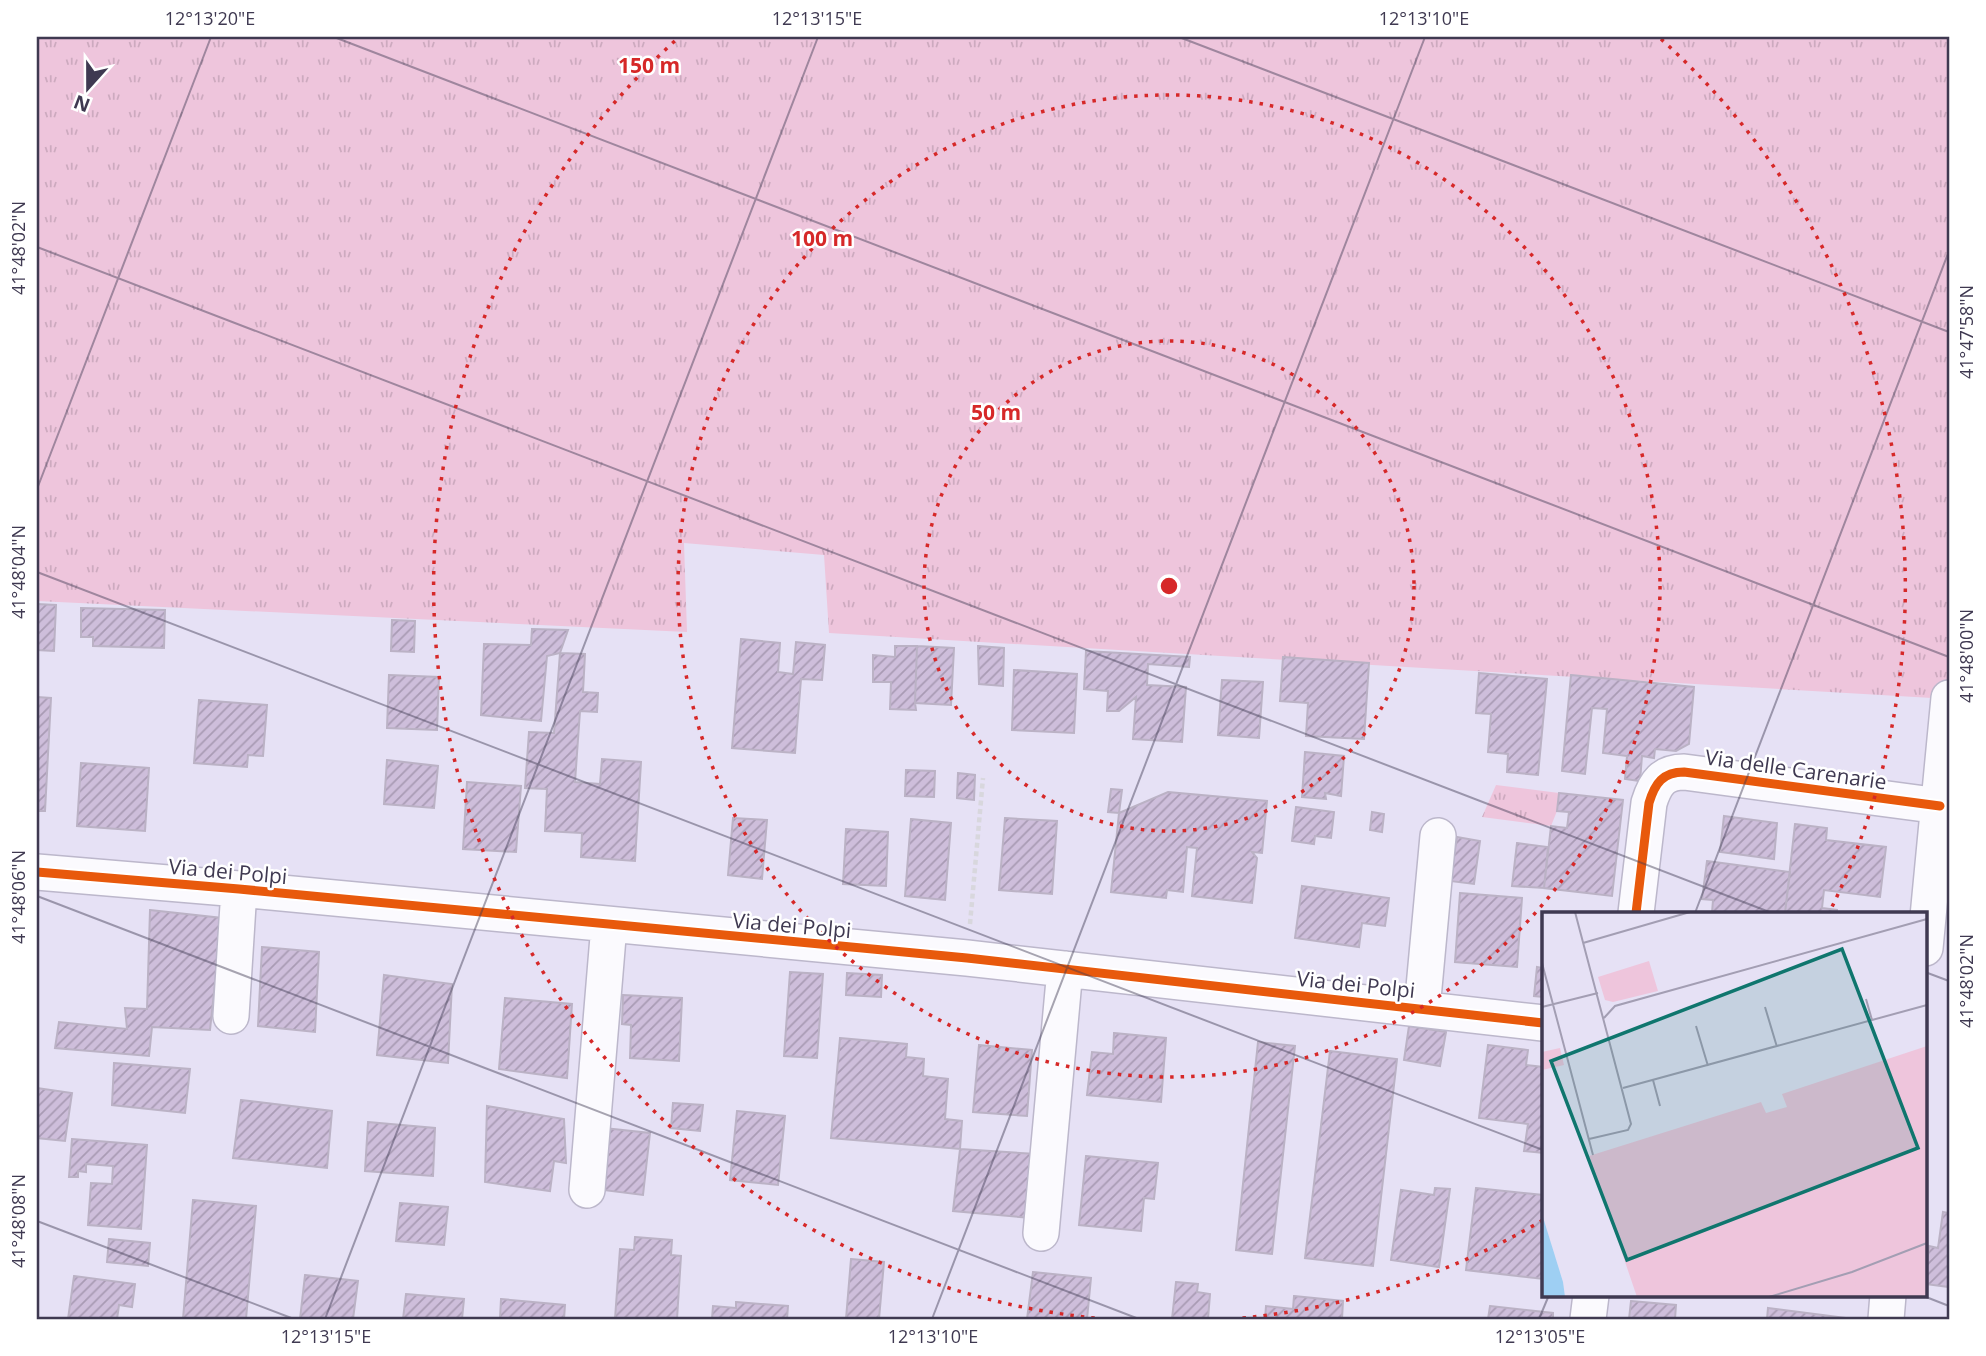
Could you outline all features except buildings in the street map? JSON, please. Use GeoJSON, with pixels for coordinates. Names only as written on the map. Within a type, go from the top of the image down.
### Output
{"type":"FeatureCollection","features":[{"type":"Feature","properties":{"kind":"street"},"geometry":{"type":"LineString","coordinates":[[1926,939],[1949,698]]}},
{"type":"Feature","properties":{"kind":"street","name":"Via delle Carenarie"},"geometry":{"type":"LineString","coordinates":[[1636,912],[1650,803],[1656,786],[1668,774],[1684,772],[1940,806]]}},
{"type":"Feature","properties":{"kind":"street","name":"Via dei Polpi"},"geometry":{"type":"LineString","coordinates":[[1422,1009],[1438,836]]}},
{"type":"Feature","properties":{"kind":"street","name":"Via dei Polpi"},"geometry":{"type":"LineString","coordinates":[[37,872],[967,958],[1542,1023]]}},
{"type":"Feature","properties":{"kind":"street","name":"Via dei Polpi"},"geometry":{"type":"LineString","coordinates":[[231,1016],[239,889]]}},
{"type":"Feature","properties":{"kind":"street"},"geometry":{"type":"LineString","coordinates":[[587,1190],[609,925]]}},
{"type":"Feature","properties":{"kind":"street"},"geometry":{"type":"LineString","coordinates":[[1041,1233],[1065,969]]}},
{"type":"Feature","properties":{"kind":"street"},"geometry":{"type":"LineString","coordinates":[[1588,1319],[1591,1296]]}},
{"type":"Feature","properties":{"kind":"street"},"geometry":{"type":"LineString","coordinates":[[1885,1319],[1888,1296]]}},
{"type":"Feature","properties":{"kind":"path"},"geometry":{"type":"LineString","coordinates":[[967,958],[983,778]]}},
{"type":"Feature","properties":{"kind":"green space"},"geometry":{"type":"Polygon","coordinates":[[[37,37],[1949,37],[1949,699],[829,633],[824,555],[684,543],[687,632],[37,601],[37,37]]]}},
{"type":"Feature","properties":{"kind":"green space"},"geometry":{"type":"Polygon","coordinates":[[[1496,785],[1559,793],[1557,811],[1551,826],[1482,817],[1496,785]]]}},
{"type":"Feature","properties":{"kind":"cycle path"},"geometry":{"type":"LineString","coordinates":[[1636,912],[1649,803],[1657,784],[1671,774],[1684,772],[1940,806]]}},
{"type":"Feature","properties":{"kind":"cycle path"},"geometry":{"type":"LineString","coordinates":[[37,872],[967,958],[1542,1023]]}}]}
